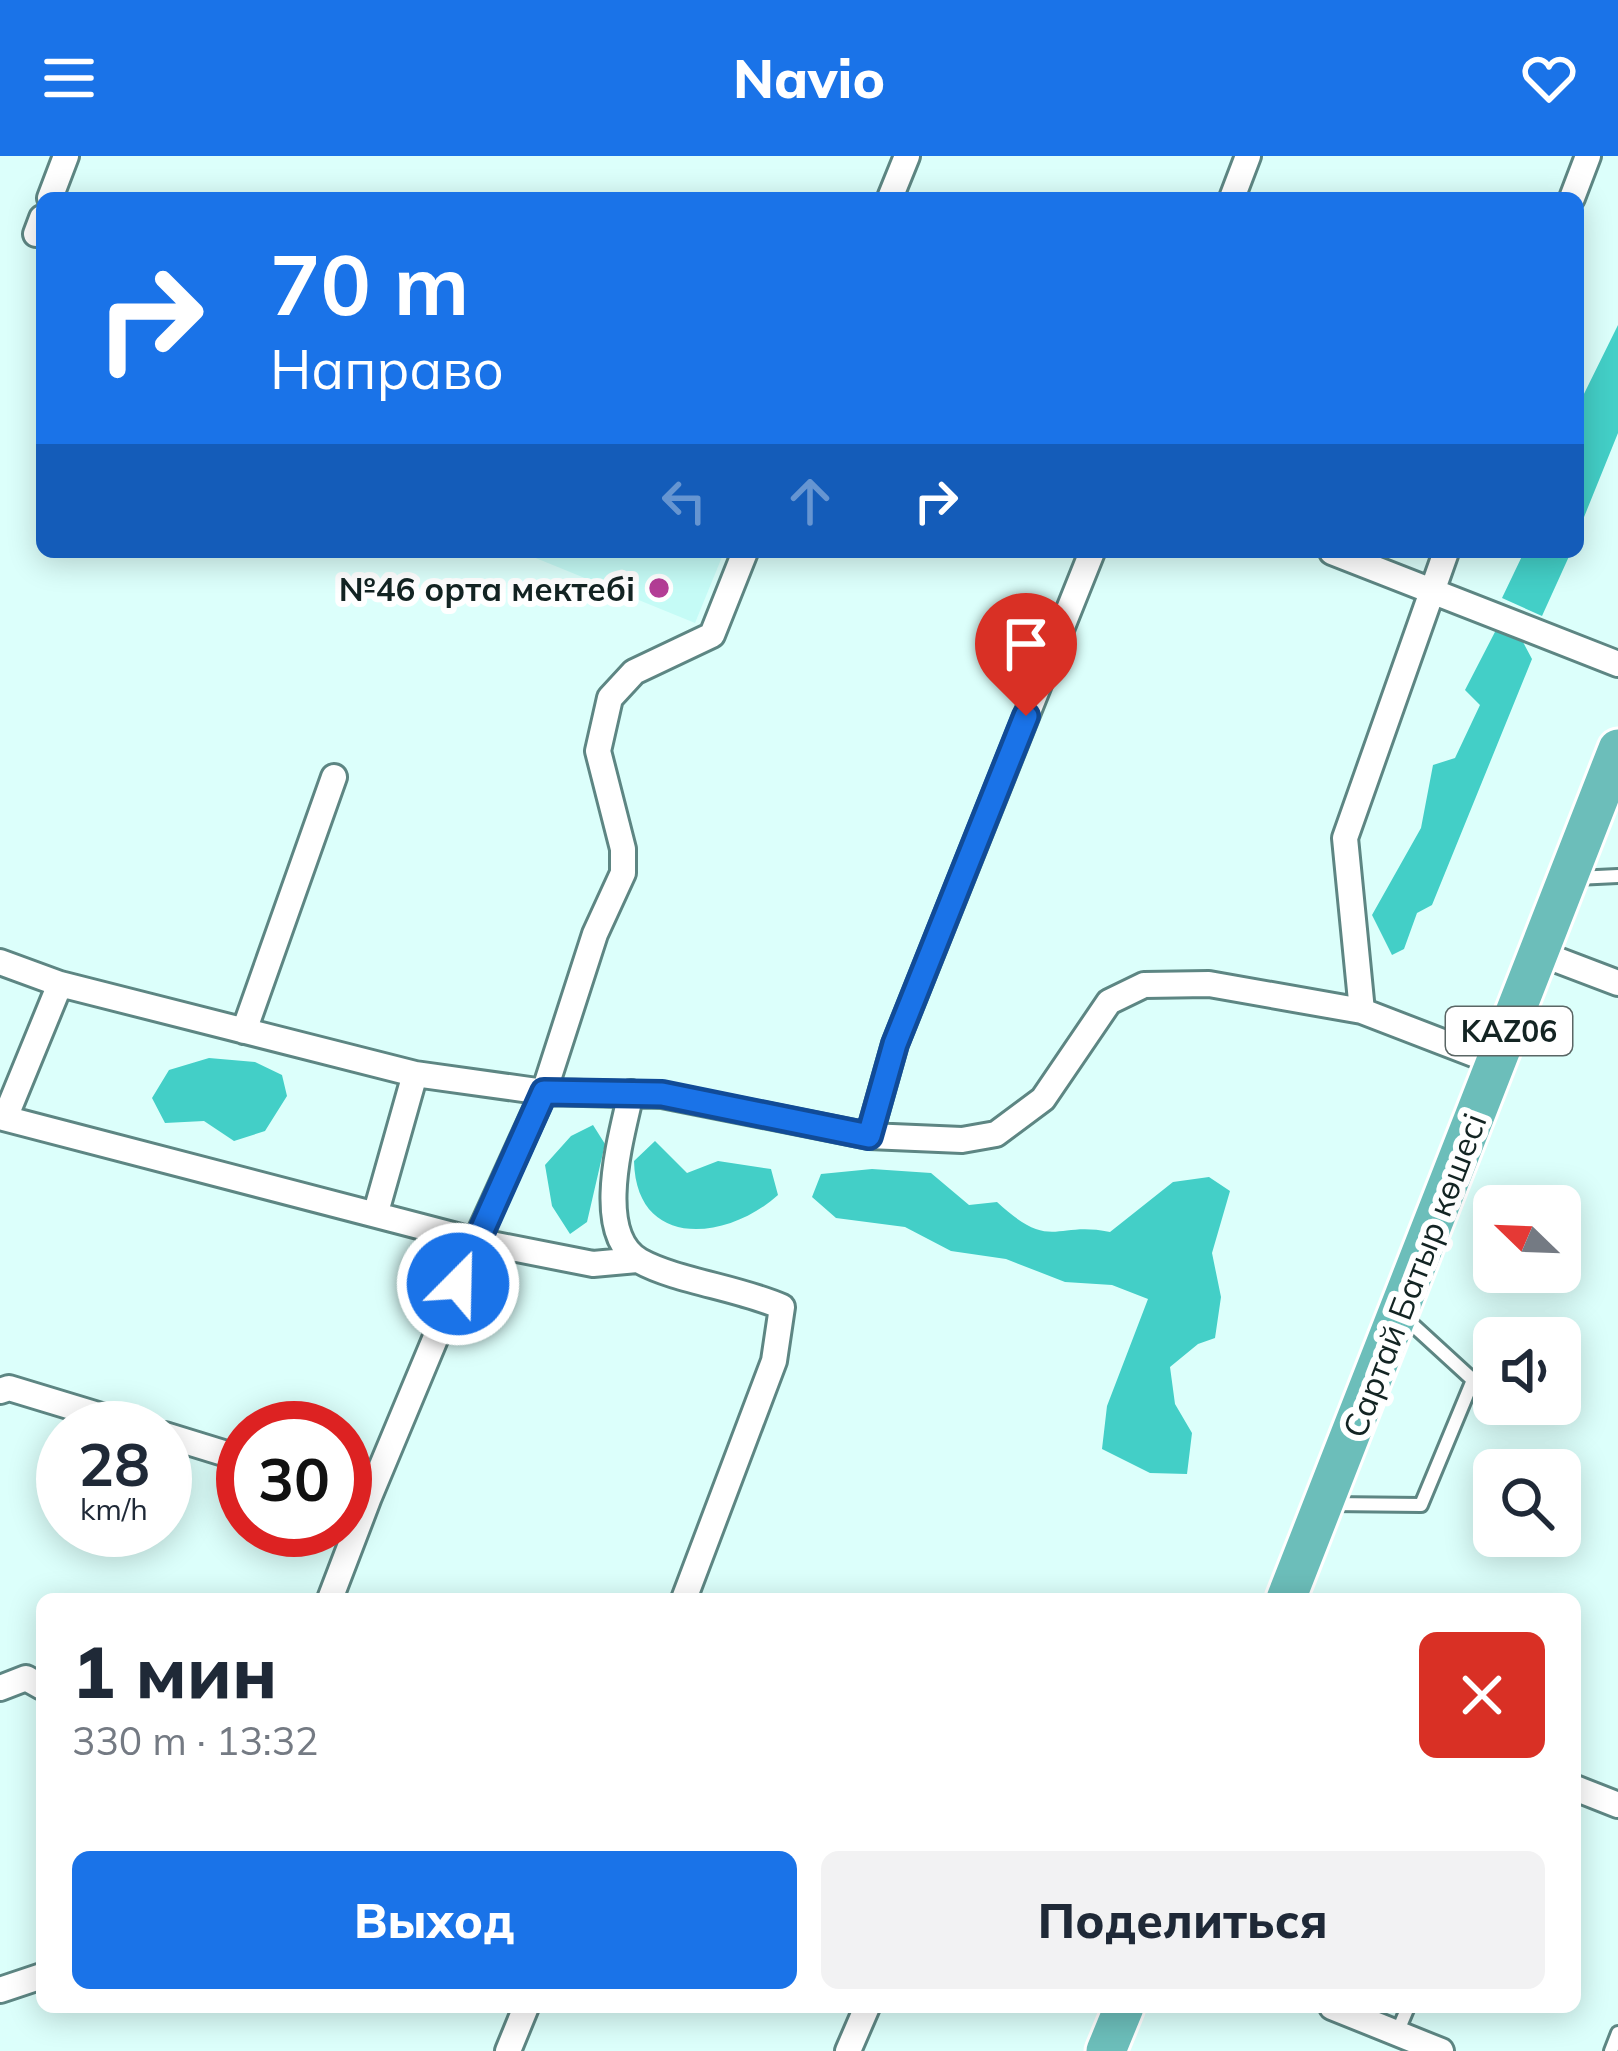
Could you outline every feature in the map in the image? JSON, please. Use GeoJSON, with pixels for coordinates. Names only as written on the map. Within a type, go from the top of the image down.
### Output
{"type":"FeatureCollection","features":[{"type":"Feature","properties":{"kind":"highway","name":"Сартай Батыр көшесі"},"geometry":{"type":"LineString","coordinates":[[1288,1593],[1618,751]]}},
{"type":"Feature","properties":{"kind":"highway"},"geometry":{"type":"LineString","coordinates":[[1106,2051],[1122,2013]]}},
{"type":"Feature","properties":{"kind":"street"},"geometry":{"type":"LineString","coordinates":[[52,192],[66,156]]}},
{"type":"Feature","properties":{"kind":"street"},"geometry":{"type":"LineString","coordinates":[[892,192],[907,156]]}},
{"type":"Feature","properties":{"kind":"street"},"geometry":{"type":"LineString","coordinates":[[1234,192],[1248,156]]}},
{"type":"Feature","properties":{"kind":"street"},"geometry":{"type":"LineString","coordinates":[[1574,192],[1588,156]]}},
{"type":"Feature","properties":{"kind":"street"},"geometry":{"type":"LineString","coordinates":[[372,1462],[544,1092],[595,934],[623,873],[623,849],[598,751],[610,698],[620,681],[634,672],[712,635],[743,558]]}},
{"type":"Feature","properties":{"kind":"street"},"geometry":{"type":"LineString","coordinates":[[869,1136],[895,1044],[1090,558]]}},
{"type":"Feature","properties":{"kind":"street"},"geometry":{"type":"LineString","coordinates":[[1346,558],[1618,664]]}},
{"type":"Feature","properties":{"kind":"street"},"geometry":{"type":"LineString","coordinates":[[1362,1011],[1345,838],[1444,558]]}},
{"type":"Feature","properties":{"kind":"street"},"geometry":{"type":"LineString","coordinates":[[244,1031],[334,778]]}},
{"type":"Feature","properties":{"kind":"street"},"geometry":{"type":"LineString","coordinates":[[1539,953],[1618,983]]}},
{"type":"Feature","properties":{"kind":"street"},"geometry":{"type":"LineString","coordinates":[[0,962],[60,984],[415,1075],[544,1092],[631,1093],[869,1136],[962,1140],[996,1134],[1043,1099],[1109,1002],[1131,988],[1209,984],[1362,1011],[1497,1063]]}},
{"type":"Feature","properties":{"kind":"street"},"geometry":{"type":"LineString","coordinates":[[60,984],[2,1117],[476,1241],[593,1264],[637,1260],[782,1307],[774,1361],[686,1593]]}},
{"type":"Feature","properties":{"kind":"street"},"geometry":{"type":"LineString","coordinates":[[376,1212],[415,1075]]}},
{"type":"Feature","properties":{"kind":"street"},"geometry":{"type":"LineString","coordinates":[[631,1093],[612,1190],[616,1227],[637,1260]]}},
{"type":"Feature","properties":{"kind":"street"},"geometry":{"type":"LineString","coordinates":[[0,1391],[10,1388],[53,1401]]}},
{"type":"Feature","properties":{"kind":"street"},"geometry":{"type":"LineString","coordinates":[[332,1593],[341,1557]]}},
{"type":"Feature","properties":{"kind":"street"},"geometry":{"type":"LineString","coordinates":[[0,1688],[26,1678],[36,1684]]}},
{"type":"Feature","properties":{"kind":"street"},"geometry":{"type":"LineString","coordinates":[[1581,1790],[1618,1805]]}},
{"type":"Feature","properties":{"kind":"street"},"geometry":{"type":"LineString","coordinates":[[0,1990],[36,1978]]}},
{"type":"Feature","properties":{"kind":"street"},"geometry":{"type":"LineString","coordinates":[[508,2051],[524,2013]]}},
{"type":"Feature","properties":{"kind":"street"},"geometry":{"type":"LineString","coordinates":[[848,2051],[864,2013]]}},
{"type":"Feature","properties":{"kind":"street"},"geometry":{"type":"LineString","coordinates":[[1347,2013],[1442,2051]]}},
{"type":"Feature","properties":{"kind":"lane"},"geometry":{"type":"LineString","coordinates":[[1568,878],[1618,876]]}},
{"type":"Feature","properties":{"kind":"lane"},"geometry":{"type":"LineString","coordinates":[[1324,1504],[1421,1505],[1474,1380],[1401,1313]]}},
{"type":"Feature","properties":{"kind":"lane"},"geometry":{"type":"LineString","coordinates":[[1397,2033],[1405,2013]]}},
{"type":"Feature","properties":{"kind":"lane"},"geometry":{"type":"LineString","coordinates":[[1611,2051],[1618,2033]]}},
{"type":"Feature","properties":{"kind":"shaded area"},"geometry":{"type":"Polygon","coordinates":[[[1618,325],[1618,433],[1584,517],[1584,394],[1618,325]]]}},
{"type":"Feature","properties":{"kind":"shaded area","name":"№46 орта мектебі"},"geometry":{"type":"Polygon","coordinates":[[[536,558],[722,558],[695,623],[536,558]]]}},
{"type":"Feature","properties":{"kind":"shaded area"},"geometry":{"type":"Polygon","coordinates":[[[1521,558],[1568,558],[1542,616],[1502,598],[1521,558]]]}},
{"type":"Feature","properties":{"kind":"shaded area"},"geometry":{"type":"Polygon","coordinates":[[[1497,628],[1523,642],[1532,659],[1432,905],[1417,913],[1404,949],[1392,955],[1372,915],[1421,828],[1433,765],[1455,758],[1480,705],[1465,690],[1497,628]]]}},
{"type":"Feature","properties":{"kind":"shaded area"},"geometry":{"type":"Polygon","coordinates":[[[209,1058],[255,1062],[282,1075],[287,1096],[265,1131],[234,1141],[204,1121],[165,1123],[152,1098],[169,1070],[209,1058]]]}},
{"type":"Feature","properties":{"kind":"shaded area"},"geometry":{"type":"Polygon","coordinates":[[[593,1125],[605,1144],[587,1222],[570,1234],[552,1206],[545,1165],[571,1136],[593,1125]]]}},
{"type":"Feature","properties":{"kind":"shaded area"},"geometry":{"type":"Polygon","coordinates":[[[655,1141],[687,1173],[718,1161],[771,1169],[778,1195],[734,1222],[711,1228],[667,1223],[650,1210],[639,1190],[634,1161],[655,1141]]]}},
{"type":"Feature","properties":{"kind":"shaded area"},"geometry":{"type":"Polygon","coordinates":[[[872,1169],[931,1173],[969,1205],[997,1202],[1030,1227],[1054,1232],[1110,1232],[1173,1182],[1209,1177],[1230,1191],[1212,1253],[1221,1297],[1215,1338],[1198,1344],[1170,1367],[1175,1404],[1192,1433],[1187,1474],[1150,1473],[1102,1449],[1107,1406],[1148,1299],[1112,1285],[1065,1282],[1006,1259],[951,1251],[905,1227],[836,1218],[812,1197],[821,1174],[872,1169]]]}},
{"type":"Feature","properties":{"kind":"place","name":"№46 орта мектебі"},"geometry":{"type":"Point","coordinates":[659,588]}},
{"type":"Feature","properties":{"kind":"route"},"geometry":{"type":"LineString","coordinates":[[458,1284],[544,1092],[662,1094],[869,1136],[895,1044],[1026,716]]}}]}
